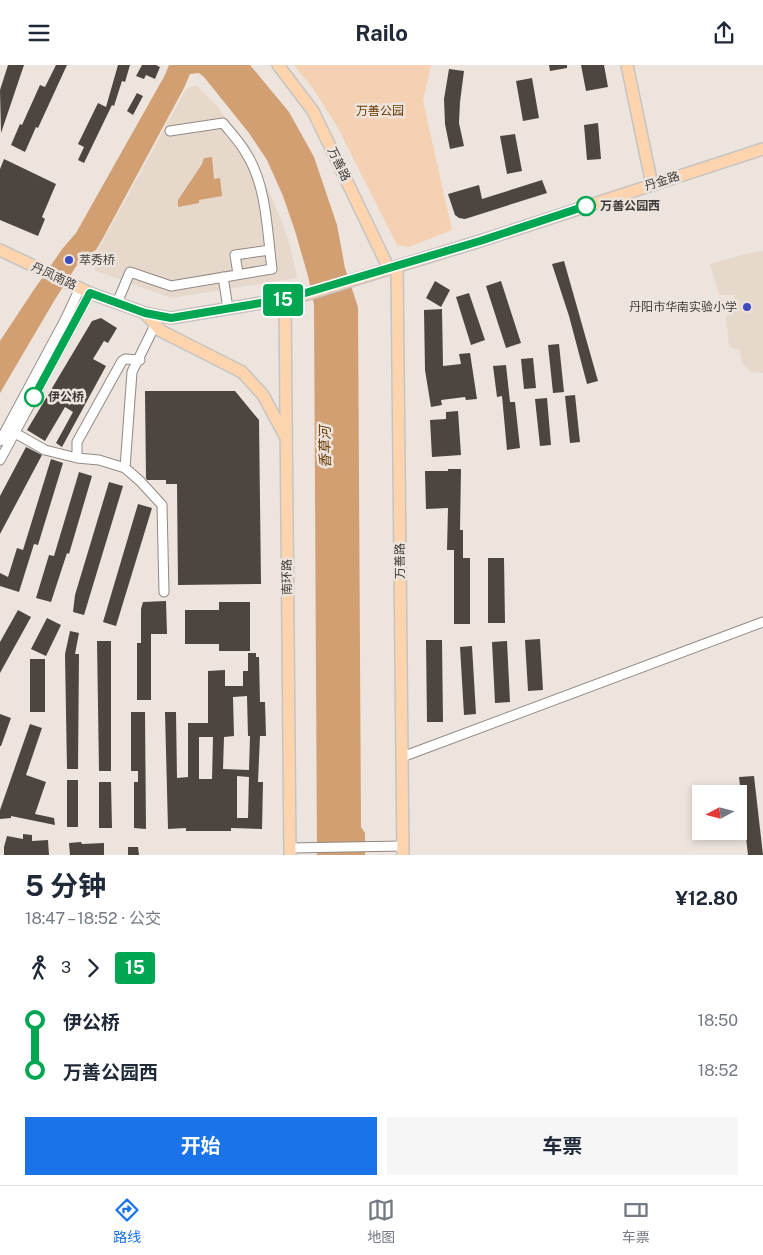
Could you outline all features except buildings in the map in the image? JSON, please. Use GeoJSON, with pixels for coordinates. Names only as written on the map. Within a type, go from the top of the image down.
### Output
{"type":"FeatureCollection","features":[{"type":"Feature","properties":{"kind":"main road","name":"万善路"},"geometry":{"type":"LineString","coordinates":[[278,65],[313,111],[393,268],[403,850]]}},
{"type":"Feature","properties":{"kind":"main road"},"geometry":{"type":"LineString","coordinates":[[627,65],[652,185]]}},
{"type":"Feature","properties":{"kind":"main road","name":"丹金路"},"geometry":{"type":"LineString","coordinates":[[285,299],[393,268],[763,149]]}},
{"type":"Feature","properties":{"kind":"main road","name":"丹凤南路"},"geometry":{"type":"LineString","coordinates":[[0,250],[68,283],[145,313],[158,320],[285,299]]}},
{"type":"Feature","properties":{"kind":"main road","name":"南环路"},"geometry":{"type":"LineString","coordinates":[[285,299],[290,851]]}},
{"type":"Feature","properties":{"kind":"main road"},"geometry":{"type":"LineString","coordinates":[[158,320],[161,331],[242,372],[263,395],[286,437]]}},
{"type":"Feature","properties":{"kind":"street"},"geometry":{"type":"LineString","coordinates":[[117,303],[130,272],[171,286],[272,269],[259,187],[247,154],[238,141],[223,123],[170,131]]}},
{"type":"Feature","properties":{"kind":"street"},"geometry":{"type":"LineString","coordinates":[[238,274],[235,255],[270,250]]}},
{"type":"Feature","properties":{"kind":"street"},"geometry":{"type":"LineString","coordinates":[[223,277],[228,308]]}},
{"type":"Feature","properties":{"kind":"street"},"geometry":{"type":"LineString","coordinates":[[0,460],[85,290]]}},
{"type":"Feature","properties":{"kind":"street"},"geometry":{"type":"LineString","coordinates":[[0,441],[64,320],[85,290]]}},
{"type":"Feature","properties":{"kind":"street"},"geometry":{"type":"LineString","coordinates":[[125,468],[132,372],[140,360],[158,320]]}},
{"type":"Feature","properties":{"kind":"street"},"geometry":{"type":"LineString","coordinates":[[77,459],[77,442],[122,361],[125,359],[140,360]]}},
{"type":"Feature","properties":{"kind":"street"},"geometry":{"type":"LineString","coordinates":[[14,433],[45,450],[77,459],[99,460],[125,468],[140,481],[162,505],[164,592]]}},
{"type":"Feature","properties":{"kind":"street"},"geometry":{"type":"LineString","coordinates":[[402,757],[763,622]]}},
{"type":"Feature","properties":{"kind":"street"},"geometry":{"type":"LineString","coordinates":[[290,851],[310,847],[369,847],[403,850]]}},
{"type":"Feature","properties":{"kind":"shaded area"},"geometry":{"type":"Polygon","coordinates":[[[196,85],[217,106],[253,156],[281,219],[291,249],[297,278],[171,298],[94,270],[97,264],[92,261],[186,89],[196,85]]]}},
{"type":"Feature","properties":{"kind":"shaded area","name":"丹阳市华南实验小学"},"geometry":{"type":"Polygon","coordinates":[[[763,251],[763,373],[751,372],[742,363],[740,351],[729,346],[726,318],[735,295],[719,295],[710,264],[763,251]]]}},
{"type":"Feature","properties":{"kind":"green space","name":"万善公园"},"geometry":{"type":"Polygon","coordinates":[[[294,65],[431,65],[423,101],[452,230],[409,247],[397,245],[338,128],[314,90],[294,65]]]}},
{"type":"Feature","properties":{"kind":"water","name":"香草河"},"geometry":{"type":"Polygon","coordinates":[[[169,65],[250,65],[289,112],[314,157],[337,225],[345,268],[358,307],[361,827],[365,833],[365,855],[317,855],[314,305],[308,276],[283,196],[267,160],[249,133],[199,73],[190,74],[96,250],[82,257],[0,393],[0,341],[63,248],[76,233],[169,65]]]}},
{"type":"Feature","properties":{"kind":"water"},"geometry":{"type":"Polygon","coordinates":[[[212,157],[214,179],[220,178],[222,196],[199,200],[199,203],[178,207],[178,200],[204,158],[212,157]]]}},
{"type":"Feature","properties":{"kind":"bus line","name":"15"},"geometry":{"type":"LineString","coordinates":[[34,397],[90,293],[145,313],[171,318],[285,299],[304,295],[480,241],[586,206]]}},
{"type":"Feature","properties":{"kind":"place","name":"万善公园西"},"geometry":{"type":"Point","coordinates":[586,206]}},
{"type":"Feature","properties":{"kind":"place","name":"萃秀桥"},"geometry":{"type":"Point","coordinates":[69,260]}},
{"type":"Feature","properties":{"kind":"place","name":"丹阳市华南实验小学"},"geometry":{"type":"Point","coordinates":[747,307]}},
{"type":"Feature","properties":{"kind":"place","name":"伊公桥"},"geometry":{"type":"Point","coordinates":[34,397]}}]}
